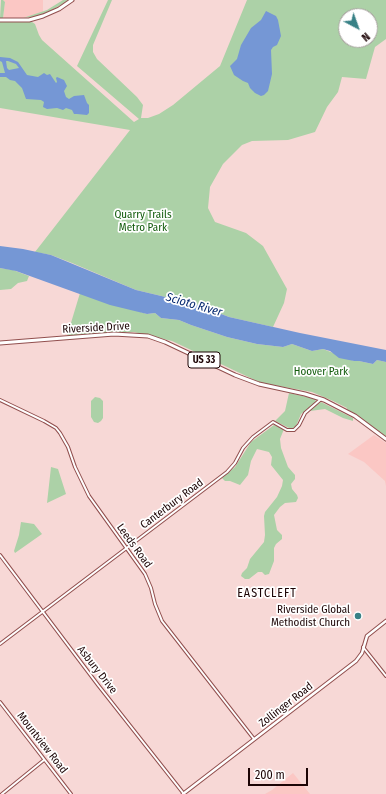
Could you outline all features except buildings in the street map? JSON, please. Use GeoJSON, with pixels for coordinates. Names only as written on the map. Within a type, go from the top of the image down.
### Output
{"type":"FeatureCollection","features":[{"type":"Feature","properties":{"kind":"main road"},"geometry":{"type":"LineString","coordinates":[[0,20],[29,20],[59,9],[72,0]]}},
{"type":"Feature","properties":{"kind":"main road","name":"Riverside Drive"},"geometry":{"type":"LineString","coordinates":[[0,343],[114,334],[148,336],[165,342],[259,384],[305,394],[336,405],[355,416],[386,439]]}},
{"type":"Feature","properties":{"kind":"main road","name":"Zollinger Road"},"geometry":{"type":"LineString","coordinates":[[183,794],[358,660],[361,655],[365,639],[386,621]]}},
{"type":"Feature","properties":{"kind":"street","name":"Canterbury Road"},"geometry":{"type":"LineString","coordinates":[[0,644],[226,472],[235,463],[243,448],[253,437],[273,422],[287,430],[294,430],[305,413],[321,399]]}},
{"type":"Feature","properties":{"kind":"street","name":"Leeds Road"},"geometry":{"type":"LineString","coordinates":[[0,400],[44,421],[56,428],[60,433],[68,447],[75,467],[89,496],[142,568],[148,580],[162,621],[255,740]]}},
{"type":"Feature","properties":{"kind":"street","name":"Asbury Drive"},"geometry":{"type":"LineString","coordinates":[[0,555],[183,794]]}},
{"type":"Feature","properties":{"kind":"street"},"geometry":{"type":"LineString","coordinates":[[363,647],[386,676]]}},
{"type":"Feature","properties":{"kind":"street","name":"Mountview Road"},"geometry":{"type":"LineString","coordinates":[[0,702],[71,794]]}},
{"type":"Feature","properties":{"kind":"street"},"geometry":{"type":"LineString","coordinates":[[2,794],[44,760]]}},
{"type":"Feature","properties":{"kind":"shaded area"},"geometry":{"type":"Polygon","coordinates":[[[3,0],[43,0],[43,12],[23,18],[3,18],[5,2],[3,0]]]}},
{"type":"Feature","properties":{"kind":"shaded area"},"geometry":{"type":"Polygon","coordinates":[[[374,435],[386,443],[386,486],[385,481],[364,462],[348,454],[374,435]]]}},
{"type":"Feature","properties":{"kind":"shaded area"},"geometry":{"type":"Polygon","coordinates":[[[293,773],[310,794],[265,794],[272,790],[293,773]]]}},
{"type":"Feature","properties":{"kind":"green space"},"geometry":{"type":"Polygon","coordinates":[[[1,0],[5,2],[3,18],[0,18],[1,0]]]}},
{"type":"Feature","properties":{"kind":"green space"},"geometry":{"type":"Polygon","coordinates":[[[63,0],[69,0],[39,16],[23,18],[47,10],[63,0]]]}},
{"type":"Feature","properties":{"kind":"green space","name":"Quarry Trails Metro Park"},"geometry":{"type":"Polygon","coordinates":[[[108,0],[112,0],[93,45],[93,52],[97,59],[137,97],[143,105],[141,118],[148,118],[159,114],[173,105],[220,66],[247,0],[386,0],[386,39],[378,45],[378,8],[338,8],[338,48],[375,48],[366,79],[342,77],[338,92],[327,107],[315,132],[288,140],[252,141],[242,145],[223,164],[210,187],[208,208],[215,222],[246,233],[263,246],[287,289],[284,303],[273,327],[229,317],[195,304],[136,290],[51,255],[35,252],[130,130],[0,108],[0,22],[32,22],[35,24],[42,40],[134,122],[139,119],[77,66],[108,0]]]}},
{"type":"Feature","properties":{"kind":"green space"},"geometry":{"type":"Polygon","coordinates":[[[0,268],[13,270],[29,276],[27,281],[18,283],[11,289],[0,290],[0,268]]]}},
{"type":"Feature","properties":{"kind":"green space","name":"Hoover Park"},"geometry":{"type":"Polygon","coordinates":[[[80,293],[147,314],[155,313],[161,318],[179,320],[227,337],[257,344],[283,347],[292,344],[312,351],[323,349],[354,361],[373,364],[377,360],[386,362],[386,439],[346,411],[347,408],[333,401],[312,392],[261,383],[172,341],[134,332],[67,336],[80,293]]]}},
{"type":"Feature","properties":{"kind":"green space"},"geometry":{"type":"Polygon","coordinates":[[[289,393],[315,399],[316,402],[301,414],[296,426],[291,429],[275,421],[285,411],[289,393]]]}},
{"type":"Feature","properties":{"kind":"green space"},"geometry":{"type":"Polygon","coordinates":[[[95,397],[100,398],[103,401],[103,418],[98,423],[94,422],[91,417],[91,401],[95,397]]]}},
{"type":"Feature","properties":{"kind":"green space"},"geometry":{"type":"Polygon","coordinates":[[[321,402],[353,418],[353,421],[325,409],[310,411],[321,402]]]}},
{"type":"Feature","properties":{"kind":"green space"},"geometry":{"type":"Polygon","coordinates":[[[274,425],[284,429],[280,439],[281,448],[288,467],[295,475],[295,479],[291,484],[292,489],[298,498],[296,502],[285,503],[274,515],[277,530],[282,535],[282,539],[274,548],[274,561],[269,574],[265,575],[262,572],[258,572],[249,579],[245,579],[241,576],[242,573],[247,568],[250,559],[264,542],[265,512],[277,497],[283,480],[271,465],[272,457],[269,452],[257,449],[251,461],[248,475],[240,485],[230,481],[225,481],[222,478],[235,467],[251,442],[274,425]]]}},
{"type":"Feature","properties":{"kind":"green space"},"geometry":{"type":"Polygon","coordinates":[[[51,467],[58,469],[66,494],[47,503],[51,467]]]}},
{"type":"Feature","properties":{"kind":"green space"},"geometry":{"type":"Polygon","coordinates":[[[21,522],[34,524],[42,534],[15,553],[14,551],[21,522]]]}},
{"type":"Feature","properties":{"kind":"water"},"geometry":{"type":"Polygon","coordinates":[[[266,11],[276,16],[281,36],[277,45],[271,50],[272,74],[268,91],[261,96],[250,88],[248,83],[234,75],[230,66],[237,59],[241,45],[251,28],[261,20],[266,11]]]}},
{"type":"Feature","properties":{"kind":"water"},"geometry":{"type":"Polygon","coordinates":[[[0,57],[10,58],[18,62],[27,75],[38,77],[44,73],[47,75],[50,74],[56,83],[57,77],[64,80],[67,86],[64,91],[66,97],[69,99],[74,96],[84,95],[89,105],[89,113],[87,115],[74,114],[72,110],[66,108],[63,110],[57,108],[47,109],[43,107],[44,102],[41,100],[26,99],[22,88],[15,81],[6,77],[0,77],[0,73],[5,73],[2,62],[0,61],[0,57]],[[6,61],[7,68],[9,70],[19,68],[16,64],[6,61]]]}},
{"type":"Feature","properties":{"kind":"water","name":"Scioto River"},"geometry":{"type":"Polygon","coordinates":[[[0,246],[51,255],[136,290],[195,304],[229,317],[386,350],[386,362],[377,360],[373,364],[354,361],[339,358],[330,351],[323,349],[312,351],[292,344],[283,347],[257,344],[227,337],[179,320],[161,318],[155,313],[147,314],[110,305],[16,271],[0,268],[0,246]]]}},
{"type":"Feature","properties":{"kind":"place","name":"Riverside Global Methodist Church"},"geometry":{"type":"Point","coordinates":[358,616]}},
{"type":"Feature","properties":{"kind":"district","name":"EASTCLEFT"},"geometry":{"type":"Point","coordinates":[267,594]}}]}
